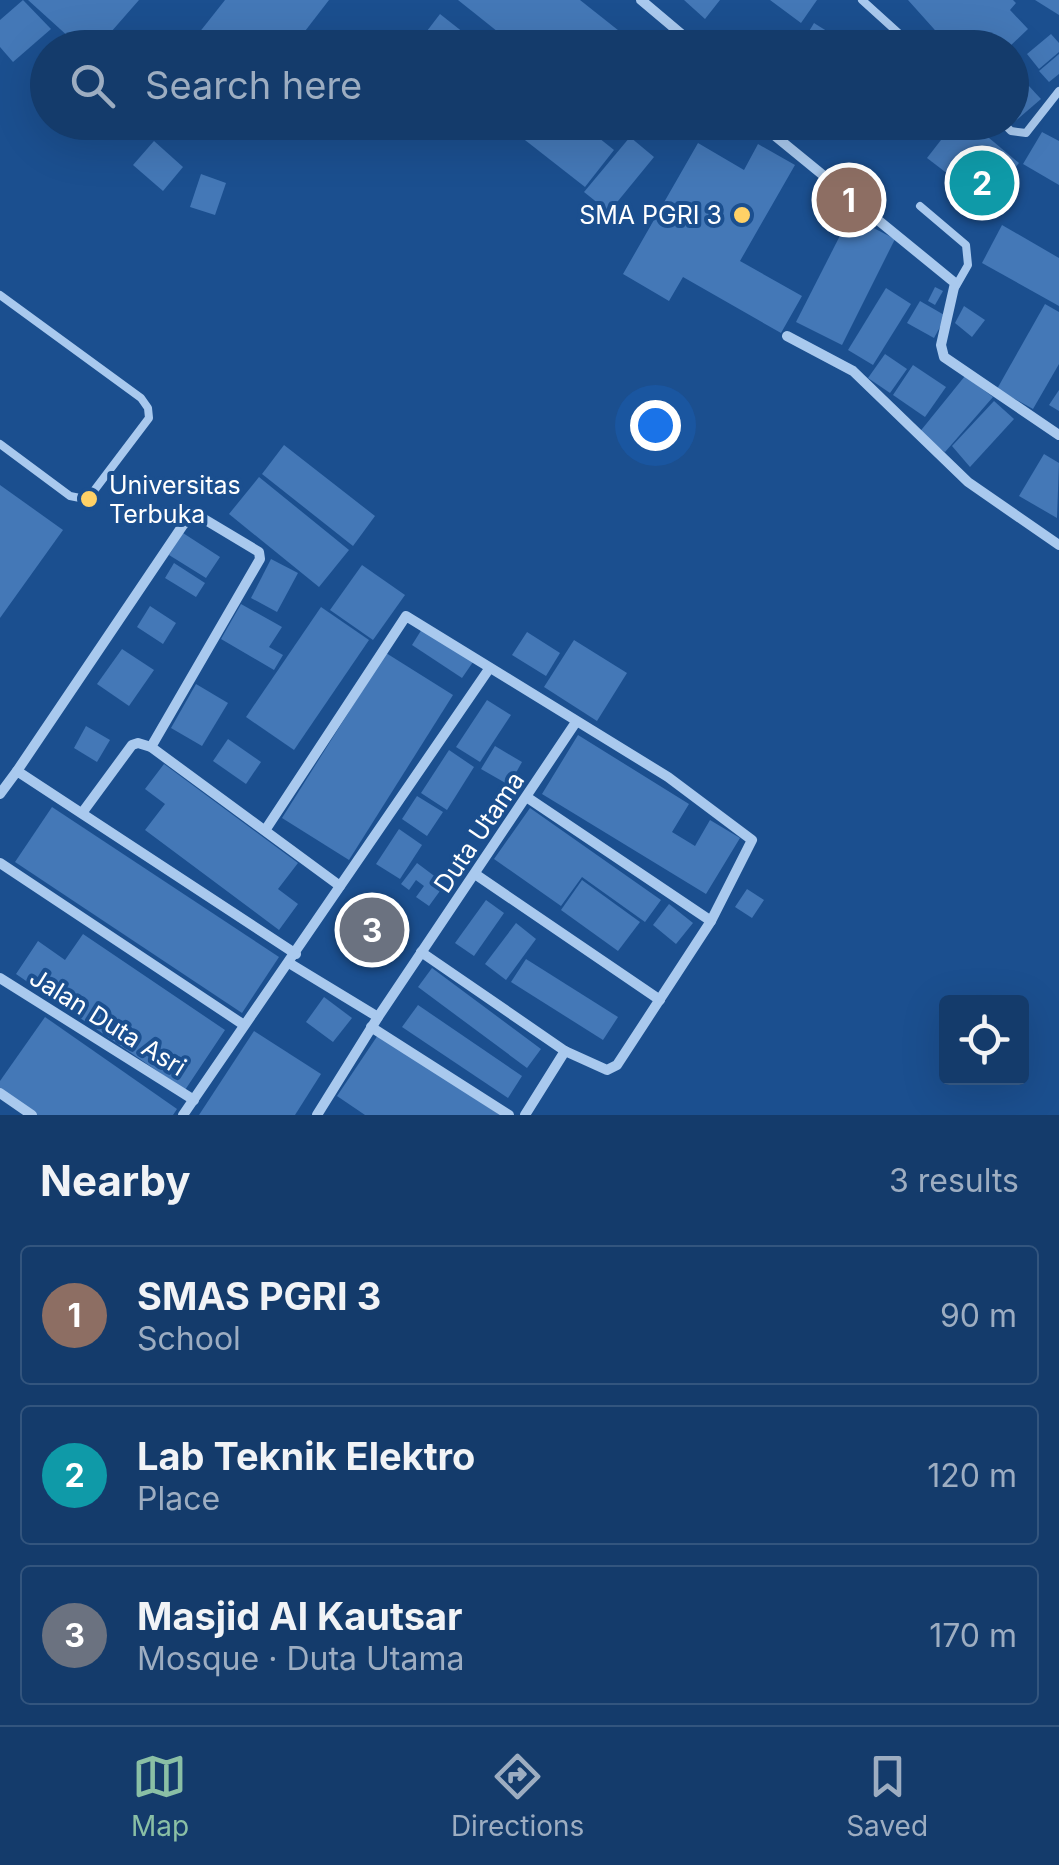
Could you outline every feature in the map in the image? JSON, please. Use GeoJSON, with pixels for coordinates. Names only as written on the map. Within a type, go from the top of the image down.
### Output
{"type":"FeatureCollection","features":[{"type":"Feature","properties":{"kind":"street"},"geometry":{"type":"LineString","coordinates":[[641,0],[677,30]]}},
{"type":"Feature","properties":{"kind":"street"},"geometry":{"type":"LineString","coordinates":[[780,140],[955,283],[940,345],[944,357],[1059,435]]}},
{"type":"Feature","properties":{"kind":"street"},"geometry":{"type":"LineString","coordinates":[[787,336],[853,371],[968,482],[1059,545]]}},
{"type":"Feature","properties":{"kind":"street"},"geometry":{"type":"LineString","coordinates":[[0,794],[183,525],[189,518],[199,516],[258,552],[260,557],[151,747]]}},
{"type":"Feature","properties":{"kind":"street"},"geometry":{"type":"LineString","coordinates":[[266,830],[406,616],[668,777],[752,840],[711,921],[613,1068],[603,1070],[565,1051],[421,952]]}},
{"type":"Feature","properties":{"kind":"street"},"geometry":{"type":"LineString","coordinates":[[182,1115],[490,669]]}},
{"type":"Feature","properties":{"kind":"street","name":"Duta Utama"},"geometry":{"type":"LineString","coordinates":[[320,1110],[576,722]]}},
{"type":"Feature","properties":{"kind":"street"},"geometry":{"type":"LineString","coordinates":[[82,813],[132,745],[138,743],[151,747],[340,886]]}},
{"type":"Feature","properties":{"kind":"street"},"geometry":{"type":"LineString","coordinates":[[17,771],[293,958],[375,1022],[509,1115]]}},
{"type":"Feature","properties":{"kind":"street"},"geometry":{"type":"LineString","coordinates":[[528,798],[711,921]]}},
{"type":"Feature","properties":{"kind":"street"},"geometry":{"type":"LineString","coordinates":[[0,863],[244,1025]]}},
{"type":"Feature","properties":{"kind":"street"},"geometry":{"type":"LineString","coordinates":[[475,874],[660,1000]]}},
{"type":"Feature","properties":{"kind":"street","name":"Jalan Duta Asri"},"geometry":{"type":"LineString","coordinates":[[0,978],[194,1100]]}},
{"type":"Feature","properties":{"kind":"street"},"geometry":{"type":"LineString","coordinates":[[525,1115],[565,1051]]}},
{"type":"Feature","properties":{"kind":"street"},"geometry":{"type":"LineString","coordinates":[[0,1093],[32,1115]]}},
{"type":"Feature","properties":{"kind":"street"},"geometry":{"type":"LineString","coordinates":[[320,1110],[337,1115]]}},
{"type":"Feature","properties":{"kind":"lane"},"geometry":{"type":"LineString","coordinates":[[862,0],[896,30]]}},
{"type":"Feature","properties":{"kind":"lane"},"geometry":{"type":"LineString","coordinates":[[1029,129],[1059,91]]}},
{"type":"Feature","properties":{"kind":"lane"},"geometry":{"type":"LineString","coordinates":[[920,206],[966,244],[968,265],[956,287]]}},
{"type":"Feature","properties":{"kind":"lane"},"geometry":{"type":"LineString","coordinates":[[0,295],[141,398],[148,408],[146,425],[90,496],[70,496],[0,444]]}},
{"type":"Feature","properties":{"kind":"building"},"geometry":{"type":"Polygon","coordinates":[[[23,0],[51,29],[30,30],[30,47],[13,62],[0,47],[0,20],[23,0]]]}},
{"type":"Feature","properties":{"kind":"building"},"geometry":{"type":"Polygon","coordinates":[[[28,0],[139,0],[113,30],[61,30],[28,0]]]}},
{"type":"Feature","properties":{"kind":"building"},"geometry":{"type":"Polygon","coordinates":[[[225,0],[329,0],[306,30],[201,30],[225,0]]]}},
{"type":"Feature","properties":{"kind":"building"},"geometry":{"type":"Polygon","coordinates":[[[458,0],[580,0],[618,30],[496,30],[458,0]]]}},
{"type":"Feature","properties":{"kind":"building"},"geometry":{"type":"Polygon","coordinates":[[[684,0],[720,0],[705,19],[684,0]]]}},
{"type":"Feature","properties":{"kind":"building"},"geometry":{"type":"Polygon","coordinates":[[[770,0],[817,0],[801,23],[770,0]]]}},
{"type":"Feature","properties":{"kind":"building"},"geometry":{"type":"Polygon","coordinates":[[[908,0],[1013,0],[1016,3],[1010,10],[1028,29],[1027,30],[935,30],[908,0]]]}},
{"type":"Feature","properties":{"kind":"building"},"geometry":{"type":"Polygon","coordinates":[[[1035,0],[1059,0],[1059,15],[1035,0]]]}},
{"type":"Feature","properties":{"kind":"building"},"geometry":{"type":"Polygon","coordinates":[[[440,14],[460,30],[428,30],[440,14]]]}},
{"type":"Feature","properties":{"kind":"building"},"geometry":{"type":"Polygon","coordinates":[[[1051,34],[1059,43],[1059,52],[1039,69],[1029,52],[1051,34]]]}},
{"type":"Feature","properties":{"kind":"building"},"geometry":{"type":"Polygon","coordinates":[[[1059,54],[1059,74],[1049,82],[1039,71],[1059,54]]]}},
{"type":"Feature","properties":{"kind":"building"},"geometry":{"type":"Polygon","coordinates":[[[1029,86],[1041,99],[1029,109],[1029,86]]]}},
{"type":"Feature","properties":{"kind":"building"},"geometry":{"type":"Polygon","coordinates":[[[1042,132],[1059,141],[1059,185],[1023,164],[1042,132]]]}},
{"type":"Feature","properties":{"kind":"building"},"geometry":{"type":"Polygon","coordinates":[[[525,140],[602,140],[614,150],[585,187],[525,140]]]}},
{"type":"Feature","properties":{"kind":"building"},"geometry":{"type":"Polygon","coordinates":[[[627,140],[634,140],[654,157],[609,212],[584,192],[627,140]]]}},
{"type":"Feature","properties":{"kind":"building"},"geometry":{"type":"Polygon","coordinates":[[[941,140],[992,140],[1019,163],[987,204],[927,158],[941,140]]]}},
{"type":"Feature","properties":{"kind":"building"},"geometry":{"type":"Polygon","coordinates":[[[154,141],[183,167],[163,191],[133,165],[154,141]]]}},
{"type":"Feature","properties":{"kind":"building"},"geometry":{"type":"Polygon","coordinates":[[[698,143],[744,170],[758,144],[795,165],[740,261],[802,296],[781,333],[683,277],[669,301],[623,274],[698,143]]]}},
{"type":"Feature","properties":{"kind":"building"},"geometry":{"type":"Polygon","coordinates":[[[201,174],[226,183],[215,215],[190,207],[201,174]]]}},
{"type":"Feature","properties":{"kind":"building"},"geometry":{"type":"Polygon","coordinates":[[[850,216],[895,239],[842,345],[796,322],[850,216]]]}},
{"type":"Feature","properties":{"kind":"building"},"geometry":{"type":"Polygon","coordinates":[[[1002,225],[1059,258],[1059,306],[982,263],[1002,225]]]}},
{"type":"Feature","properties":{"kind":"building"},"geometry":{"type":"Polygon","coordinates":[[[935,287],[943,291],[935,305],[928,301],[935,287]]]}},
{"type":"Feature","properties":{"kind":"building"},"geometry":{"type":"Polygon","coordinates":[[[886,288],[911,304],[873,365],[848,350],[886,288]]]}},
{"type":"Feature","properties":{"kind":"building"},"geometry":{"type":"Polygon","coordinates":[[[920,301],[946,316],[934,338],[907,323],[920,301]]]}},
{"type":"Feature","properties":{"kind":"building"},"geometry":{"type":"Polygon","coordinates":[[[1045,304],[1059,312],[1059,364],[1033,409],[997,389],[1045,304]]]}},
{"type":"Feature","properties":{"kind":"building"},"geometry":{"type":"Polygon","coordinates":[[[964,306],[985,320],[972,337],[955,323],[964,306]]]}},
{"type":"Feature","properties":{"kind":"building"},"geometry":{"type":"Polygon","coordinates":[[[885,354],[907,369],[890,393],[868,378],[885,354]]]}},
{"type":"Feature","properties":{"kind":"building"},"geometry":{"type":"Polygon","coordinates":[[[913,365],[946,387],[925,417],[893,395],[913,365]]]}},
{"type":"Feature","properties":{"kind":"building"},"geometry":{"type":"Polygon","coordinates":[[[965,376],[993,397],[945,452],[918,434],[965,376]]]}},
{"type":"Feature","properties":{"kind":"building"},"geometry":{"type":"Polygon","coordinates":[[[1059,390],[1059,411],[1049,405],[1059,390]]]}},
{"type":"Feature","properties":{"kind":"building"},"geometry":{"type":"Polygon","coordinates":[[[994,401],[1014,419],[970,467],[952,446],[994,401]]]}},
{"type":"Feature","properties":{"kind":"building"},"geometry":{"type":"Polygon","coordinates":[[[284,445],[375,516],[353,546],[262,474],[284,445]]]}},
{"type":"Feature","properties":{"kind":"building"},"geometry":{"type":"Polygon","coordinates":[[[1044,454],[1059,463],[1057,518],[1019,496],[1044,454]]]}},
{"type":"Feature","properties":{"kind":"building"},"geometry":{"type":"Polygon","coordinates":[[[259,477],[349,550],[319,587],[229,514],[259,477]]]}},
{"type":"Feature","properties":{"kind":"building"},"geometry":{"type":"Polygon","coordinates":[[[0,485],[63,530],[0,618],[0,485]]]}},
{"type":"Feature","properties":{"kind":"building"},"geometry":{"type":"Polygon","coordinates":[[[183,533],[220,557],[206,578],[169,555],[183,533]]]}},
{"type":"Feature","properties":{"kind":"building"},"geometry":{"type":"Polygon","coordinates":[[[271,559],[298,573],[277,612],[251,598],[271,559]]]}},
{"type":"Feature","properties":{"kind":"building"},"geometry":{"type":"Polygon","coordinates":[[[174,563],[205,583],[196,597],[165,578],[174,563]]]}},
{"type":"Feature","properties":{"kind":"building"},"geometry":{"type":"Polygon","coordinates":[[[362,565],[405,595],[373,640],[330,610],[362,565]]]}},
{"type":"Feature","properties":{"kind":"building"},"geometry":{"type":"Polygon","coordinates":[[[241,604],[282,627],[269,647],[283,655],[274,670],[221,639],[241,604]]]}},
{"type":"Feature","properties":{"kind":"building"},"geometry":{"type":"Polygon","coordinates":[[[150,606],[176,623],[163,644],[137,627],[150,606]]]}},
{"type":"Feature","properties":{"kind":"building"},"geometry":{"type":"Polygon","coordinates":[[[321,607],[369,640],[294,750],[246,717],[321,607]]]}},
{"type":"Feature","properties":{"kind":"building"},"geometry":{"type":"Polygon","coordinates":[[[422,629],[473,662],[462,678],[412,645],[422,629]]]}},
{"type":"Feature","properties":{"kind":"building"},"geometry":{"type":"Polygon","coordinates":[[[527,632],[560,653],[546,676],[512,655],[527,632]]]}},
{"type":"Feature","properties":{"kind":"building"},"geometry":{"type":"Polygon","coordinates":[[[574,640],[627,673],[597,721],[544,687],[574,640]]]}},
{"type":"Feature","properties":{"kind":"building"},"geometry":{"type":"Polygon","coordinates":[[[122,649],[154,670],[129,706],[97,684],[122,649]]]}},
{"type":"Feature","properties":{"kind":"building"},"geometry":{"type":"Polygon","coordinates":[[[386,653],[453,695],[349,860],[282,818],[386,653]]]}},
{"type":"Feature","properties":{"kind":"building"},"geometry":{"type":"Polygon","coordinates":[[[196,684],[228,703],[202,746],[171,728],[196,684]]]}},
{"type":"Feature","properties":{"kind":"building"},"geometry":{"type":"Polygon","coordinates":[[[487,700],[511,715],[480,762],[456,747],[487,700]]]}},
{"type":"Feature","properties":{"kind":"building"},"geometry":{"type":"Polygon","coordinates":[[[86,726],[110,740],[97,762],[74,748],[86,726]]]}},
{"type":"Feature","properties":{"kind":"building"},"geometry":{"type":"Polygon","coordinates":[[[578,735],[689,804],[672,832],[695,846],[710,820],[740,838],[706,894],[542,794],[578,735]]]}},
{"type":"Feature","properties":{"kind":"building"},"geometry":{"type":"Polygon","coordinates":[[[228,739],[261,762],[246,784],[213,761],[228,739]]]}},
{"type":"Feature","properties":{"kind":"building"},"geometry":{"type":"Polygon","coordinates":[[[495,746],[522,762],[509,785],[481,769],[495,746]]]}},
{"type":"Feature","properties":{"kind":"building"},"geometry":{"type":"Polygon","coordinates":[[[449,750],[474,767],[447,810],[421,793],[449,750]]]}},
{"type":"Feature","properties":{"kind":"building"},"geometry":{"type":"Polygon","coordinates":[[[164,764],[298,863],[278,889],[298,904],[279,930],[145,830],[165,804],[145,789],[164,764]]]}},
{"type":"Feature","properties":{"kind":"building"},"geometry":{"type":"Polygon","coordinates":[[[417,796],[443,812],[427,836],[402,819],[417,796]]]}},
{"type":"Feature","properties":{"kind":"building"},"geometry":{"type":"Polygon","coordinates":[[[52,807],[279,957],[242,1013],[15,862],[52,807]]]}},
{"type":"Feature","properties":{"kind":"building"},"geometry":{"type":"Polygon","coordinates":[[[530,808],[661,900],[645,922],[582,877],[561,906],[494,859],[530,808]]]}},
{"type":"Feature","properties":{"kind":"building"},"geometry":{"type":"Polygon","coordinates":[[[399,829],[422,845],[400,879],[376,864],[399,829]]]}},
{"type":"Feature","properties":{"kind":"building"},"geometry":{"type":"Polygon","coordinates":[[[417,863],[445,884],[429,906],[416,897],[424,886],[416,880],[409,890],[401,884],[417,863]]]}},
{"type":"Feature","properties":{"kind":"building"},"geometry":{"type":"Polygon","coordinates":[[[582,880],[640,922],[618,951],[561,910],[582,880]]]}},
{"type":"Feature","properties":{"kind":"building"},"geometry":{"type":"Polygon","coordinates":[[[747,889],[764,900],[752,918],[735,907],[747,889]]]}},
{"type":"Feature","properties":{"kind":"building"},"geometry":{"type":"Polygon","coordinates":[[[370,900],[402,925],[374,961],[342,936],[370,900]]]}},
{"type":"Feature","properties":{"kind":"building"},"geometry":{"type":"Polygon","coordinates":[[[486,900],[504,913],[474,956],[455,943],[486,900]]]}},
{"type":"Feature","properties":{"kind":"building"},"geometry":{"type":"Polygon","coordinates":[[[669,904],[693,923],[676,944],[653,925],[669,904]]]}},
{"type":"Feature","properties":{"kind":"building"},"geometry":{"type":"Polygon","coordinates":[[[516,923],[536,939],[506,980],[485,964],[516,923]]]}},
{"type":"Feature","properties":{"kind":"building"},"geometry":{"type":"Polygon","coordinates":[[[83,934],[225,1030],[185,1090],[16,974],[38,941],[65,960],[83,934]]]}},
{"type":"Feature","properties":{"kind":"building"},"geometry":{"type":"Polygon","coordinates":[[[526,959],[618,1017],[603,1040],[511,982],[526,959]]]}},
{"type":"Feature","properties":{"kind":"building"},"geometry":{"type":"Polygon","coordinates":[[[432,968],[541,1049],[527,1068],[418,987],[432,968]]]}},
{"type":"Feature","properties":{"kind":"building"},"geometry":{"type":"Polygon","coordinates":[[[324,997],[352,1018],[333,1042],[306,1022],[324,997]]]}},
{"type":"Feature","properties":{"kind":"building"},"geometry":{"type":"Polygon","coordinates":[[[418,1005],[522,1076],[508,1098],[402,1027],[418,1005]]]}},
{"type":"Feature","properties":{"kind":"building"},"geometry":{"type":"Polygon","coordinates":[[[45,1017],[177,1109],[173,1115],[34,1115],[0,1091],[0,1081],[45,1017]]]}},
{"type":"Feature","properties":{"kind":"building"},"geometry":{"type":"Polygon","coordinates":[[[254,1031],[321,1074],[295,1115],[199,1115],[254,1031]]]}},
{"type":"Feature","properties":{"kind":"building"},"geometry":{"type":"Polygon","coordinates":[[[378,1035],[500,1115],[365,1115],[337,1096],[378,1035]]]}},
{"type":"Feature","properties":{"kind":"place","name":"Lab Teknik Elektro"},"geometry":{"type":"Point","coordinates":[982,183]}},
{"type":"Feature","properties":{"kind":"place","name":"SMAS PGRI 3"},"geometry":{"type":"Point","coordinates":[849,200]}},
{"type":"Feature","properties":{"kind":"place","name":"SMA PGRI 3"},"geometry":{"type":"Point","coordinates":[742,215]}},
{"type":"Feature","properties":{"kind":"place","name":"Universitas Terbuka"},"geometry":{"type":"Point","coordinates":[89,499]}},
{"type":"Feature","properties":{"kind":"place","name":"Masjid Al Kautsar"},"geometry":{"type":"Point","coordinates":[372,930]}}]}
